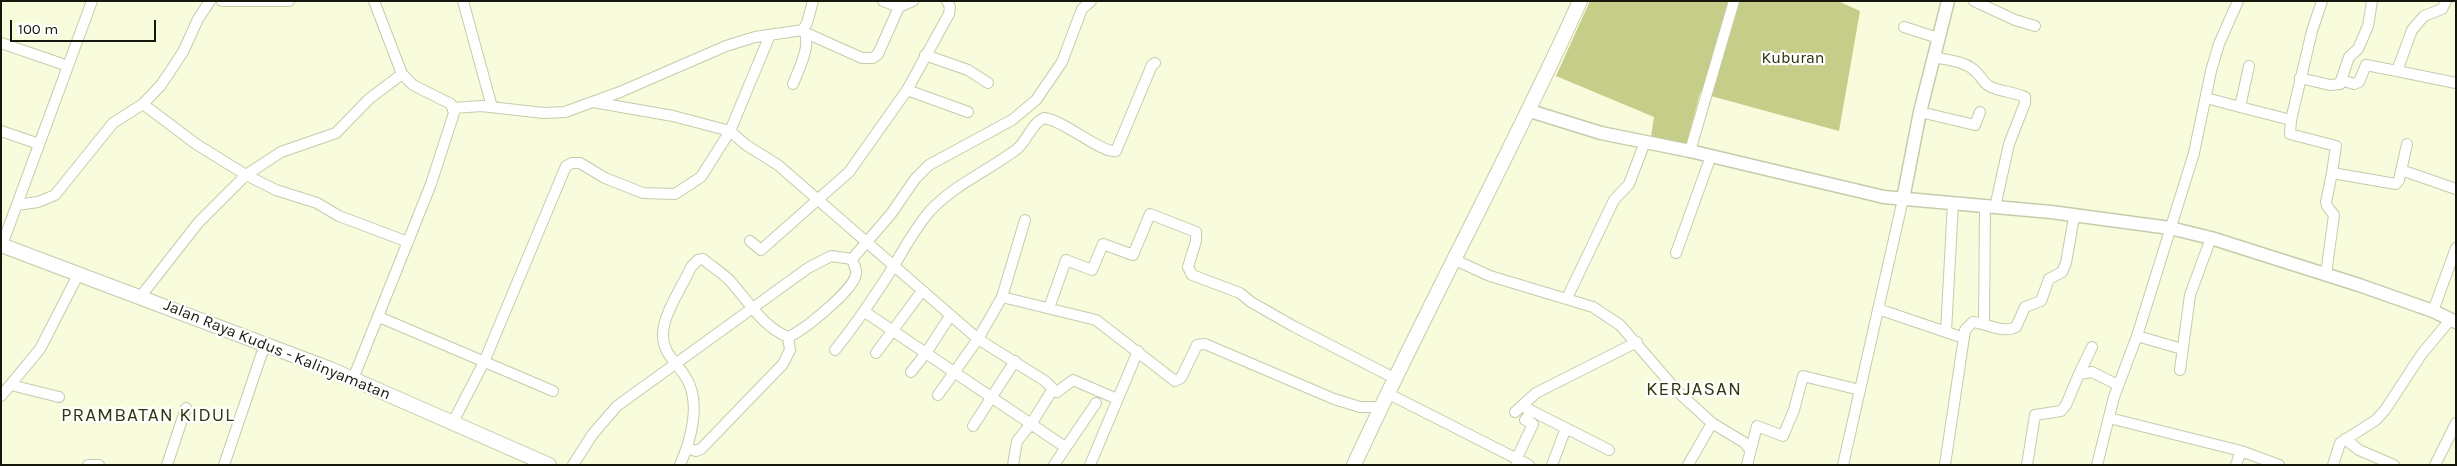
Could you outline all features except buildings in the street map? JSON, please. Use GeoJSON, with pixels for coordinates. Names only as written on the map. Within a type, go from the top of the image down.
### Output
{"type":"FeatureCollection","features":[{"type":"Feature","properties":{"kind":"main road"},"geometry":{"type":"LineString","coordinates":[[1354,465],[1394,378],[1530,111],[1580,1]]}},
{"type":"Feature","properties":{"kind":"main road","name":"Jalan Raya Kudus - Kalinyamatan"},"geometry":{"type":"LineString","coordinates":[[1,245],[142,296],[353,379],[549,465]]}},
{"type":"Feature","properties":{"kind":"street"},"geometry":{"type":"LineString","coordinates":[[1,245],[92,1]]}},
{"type":"Feature","properties":{"kind":"street"},"geometry":{"type":"LineString","coordinates":[[17,204],[38,202],[55,194],[64,186],[77,167],[114,124],[143,104],[161,86],[183,52],[198,19],[210,1]]}},
{"type":"Feature","properties":{"kind":"street"},"geometry":{"type":"LineString","coordinates":[[222,1],[289,1]]}},
{"type":"Feature","properties":{"kind":"street"},"geometry":{"type":"LineString","coordinates":[[353,379],[408,242],[452,123],[454,108],[451,104],[412,85],[402,74],[374,1]]}},
{"type":"Feature","properties":{"kind":"street"},"geometry":{"type":"LineString","coordinates":[[463,1],[492,107]]}},
{"type":"Feature","properties":{"kind":"street"},"geometry":{"type":"LineString","coordinates":[[792,84],[803,58],[805,31],[813,1]]}},
{"type":"Feature","properties":{"kind":"street"},"geometry":{"type":"LineString","coordinates":[[883,1],[899,7]]}},
{"type":"Feature","properties":{"kind":"street"},"geometry":{"type":"LineString","coordinates":[[454,108],[492,107],[558,113],[593,102],[711,52],[755,37],[805,31],[862,58],[873,58],[878,54],[899,7],[913,1]]}},
{"type":"Feature","properties":{"kind":"street"},"geometry":{"type":"LineString","coordinates":[[750,241],[761,250],[817,200],[828,193],[848,172],[907,90],[949,14],[950,7],[947,1]]}},
{"type":"Feature","properties":{"kind":"street"},"geometry":{"type":"LineString","coordinates":[[852,259],[891,214],[915,179],[929,165],[1012,120],[1036,100],[1056,74],[1082,9],[1091,1]]}},
{"type":"Feature","properties":{"kind":"street"},"geometry":{"type":"LineString","coordinates":[[1690,151],[1734,1]]}},
{"type":"Feature","properties":{"kind":"street"},"geometry":{"type":"LineString","coordinates":[[1843,465],[1903,199],[1920,112],[1948,1]]}},
{"type":"Feature","properties":{"kind":"street"},"geometry":{"type":"LineString","coordinates":[[1974,1],[2014,20],[2035,26]]}},
{"type":"Feature","properties":{"kind":"street"},"geometry":{"type":"LineString","coordinates":[[2097,465],[2118,385],[2137,336],[2194,153],[2219,44],[2238,1]]}},
{"type":"Feature","properties":{"kind":"street"},"geometry":{"type":"LineString","coordinates":[[2322,1],[2300,78],[2290,134],[2336,146],[2326,202],[2326,206],[2334,215],[2326,274]]}},
{"type":"Feature","properties":{"kind":"street"},"geometry":{"type":"LineString","coordinates":[[2300,78],[2335,86],[2341,80],[2349,57],[2358,49],[2368,26],[2372,1]]}},
{"type":"Feature","properties":{"kind":"street"},"geometry":{"type":"LineString","coordinates":[[2397,71],[2412,30],[2424,16],[2442,9],[2446,1]]}},
{"type":"Feature","properties":{"kind":"street"},"geometry":{"type":"LineString","coordinates":[[1904,27],[1938,38]]}},
{"type":"Feature","properties":{"kind":"street"},"geometry":{"type":"LineString","coordinates":[[453,422],[484,362],[566,166],[572,163],[580,163],[605,178],[644,193],[675,194],[701,177],[730,131],[770,36]]}},
{"type":"Feature","properties":{"kind":"street"},"geometry":{"type":"LineString","coordinates":[[1,43],[68,66]]}},
{"type":"Feature","properties":{"kind":"street"},"geometry":{"type":"LineString","coordinates":[[925,55],[968,70],[988,82]]}},
{"type":"Feature","properties":{"kind":"street"},"geometry":{"type":"LineString","coordinates":[[1933,57],[1969,67],[1977,72],[1984,83],[1991,87],[2025,97],[2025,103],[2009,144],[1990,207],[1984,324]]}},
{"type":"Feature","properties":{"kind":"street"},"geometry":{"type":"LineString","coordinates":[[835,350],[865,312],[915,231],[930,212],[952,190],[997,164],[1021,146],[1041,119],[1047,118],[1081,134],[1112,152],[1116,151],[1152,65],[1155,63]]}},
{"type":"Feature","properties":{"kind":"street"},"geometry":{"type":"LineString","coordinates":[[2341,80],[2354,84],[2359,82],[2366,65],[2456,83]]}},
{"type":"Feature","properties":{"kind":"street"},"geometry":{"type":"LineString","coordinates":[[2240,107],[2249,66]]}},
{"type":"Feature","properties":{"kind":"street"},"geometry":{"type":"LineString","coordinates":[[142,296],[198,223],[246,175],[281,152],[336,133],[369,99],[402,74]]}},
{"type":"Feature","properties":{"kind":"street"},"geometry":{"type":"LineString","coordinates":[[907,90],[968,112]]}},
{"type":"Feature","properties":{"kind":"street"},"geometry":{"type":"LineString","coordinates":[[2206,98],[2291,120]]}},
{"type":"Feature","properties":{"kind":"street"},"geometry":{"type":"LineString","coordinates":[[593,102],[673,116],[730,131],[791,174],[817,200],[978,339],[1015,361],[1057,392],[1073,380],[1117,399]]}},
{"type":"Feature","properties":{"kind":"street"},"geometry":{"type":"LineString","coordinates":[[143,104],[196,144],[246,175],[276,190],[317,203],[339,216],[408,242]]}},
{"type":"Feature","properties":{"kind":"street"},"geometry":{"type":"LineString","coordinates":[[1530,111],[1601,133],[1903,199],[2051,212],[2074,217],[2170,228],[2211,238],[2326,274],[2433,310],[2453,321],[2422,356],[2376,420],[2345,439],[2336,450],[2332,465]]}},
{"type":"Feature","properties":{"kind":"street"},"geometry":{"type":"LineString","coordinates":[[1920,112],[1975,125],[1980,112]]}},
{"type":"Feature","properties":{"kind":"street"},"geometry":{"type":"LineString","coordinates":[[1,131],[39,144]]}},
{"type":"Feature","properties":{"kind":"street"},"geometry":{"type":"LineString","coordinates":[[1567,298],[1614,200],[1629,184],[1645,142]]}},
{"type":"Feature","properties":{"kind":"street"},"geometry":{"type":"LineString","coordinates":[[2332,173],[2396,184],[2407,144]]}},
{"type":"Feature","properties":{"kind":"street"},"geometry":{"type":"LineString","coordinates":[[1676,253],[1711,156]]}},
{"type":"Feature","properties":{"kind":"street"},"geometry":{"type":"LineString","coordinates":[[2401,170],[2456,189]]}},
{"type":"Feature","properties":{"kind":"street"},"geometry":{"type":"LineString","coordinates":[[1946,332],[1953,203]]}},
{"type":"Feature","properties":{"kind":"street"},"geometry":{"type":"LineString","coordinates":[[1049,308],[1066,260],[1092,270],[1103,244],[1133,255],[1150,214],[1196,232],[1196,241],[1188,267],[1192,275],[1240,293],[1251,302],[1293,326],[1394,378]]}},
{"type":"Feature","properties":{"kind":"street"},"geometry":{"type":"LineString","coordinates":[[1945,465],[1964,338],[1969,323],[1973,322],[1993,327],[2014,329],[2025,307],[2041,301],[2049,279],[2062,272],[2066,263],[2074,217]]}},
{"type":"Feature","properties":{"kind":"street"},"geometry":{"type":"LineString","coordinates":[[938,395],[954,370],[978,339],[1002,297],[1025,220]]}},
{"type":"Feature","properties":{"kind":"street"},"geometry":{"type":"LineString","coordinates":[[2180,370],[2190,295],[2211,238]]}},
{"type":"Feature","properties":{"kind":"street"},"geometry":{"type":"LineString","coordinates":[[2433,310],[2456,248]]}},
{"type":"Feature","properties":{"kind":"street"},"geometry":{"type":"LineString","coordinates":[[573,465],[592,435],[617,406],[808,268],[831,256],[852,259]]}},
{"type":"Feature","properties":{"kind":"street"},"geometry":{"type":"LineString","coordinates":[[680,465],[687,448],[693,416],[693,397],[689,382],[665,350],[662,333],[665,319],[692,267],[698,260],[703,259],[729,280],[753,309],[773,328],[788,336]]}},
{"type":"Feature","properties":{"kind":"street"},"geometry":{"type":"LineString","coordinates":[[788,336],[807,326],[828,308],[852,282],[856,270],[852,259]]}},
{"type":"Feature","properties":{"kind":"street"},"geometry":{"type":"LineString","coordinates":[[1455,260],[1490,276],[1593,307],[1620,325],[1637,342],[1672,386],[1712,423],[1745,443],[1750,450]]}},
{"type":"Feature","properties":{"kind":"street"},"geometry":{"type":"LineString","coordinates":[[1,396],[40,349],[79,273]]}},
{"type":"Feature","properties":{"kind":"street"},"geometry":{"type":"LineString","coordinates":[[876,353],[894,332],[922,291]]}},
{"type":"Feature","properties":{"kind":"street"},"geometry":{"type":"LineString","coordinates":[[1002,297],[1096,320],[1138,351],[1154,366],[1177,381],[1181,378],[1197,345],[1205,344],[1334,399],[1360,407],[1380,407]]}},
{"type":"Feature","properties":{"kind":"street"},"geometry":{"type":"LineString","coordinates":[[1878,309],[1964,338]]}},
{"type":"Feature","properties":{"kind":"street"},"geometry":{"type":"LineString","coordinates":[[865,312],[954,370],[992,399],[1011,409],[1065,447]]}},
{"type":"Feature","properties":{"kind":"street"},"geometry":{"type":"LineString","coordinates":[[911,372],[950,316]]}},
{"type":"Feature","properties":{"kind":"street"},"geometry":{"type":"LineString","coordinates":[[379,317],[553,391]]}},
{"type":"Feature","properties":{"kind":"street"},"geometry":{"type":"LineString","coordinates":[[687,448],[696,451],[700,449],[770,380],[783,364],[790,350],[788,336]]}},
{"type":"Feature","properties":{"kind":"street"},"geometry":{"type":"LineString","coordinates":[[2137,336],[2182,349]]}},
{"type":"Feature","properties":{"kind":"street"},"geometry":{"type":"LineString","coordinates":[[1523,410],[1536,393],[1637,342]]}},
{"type":"Feature","properties":{"kind":"street"},"geometry":{"type":"LineString","coordinates":[[224,465],[265,344]]}},
{"type":"Feature","properties":{"kind":"street"},"geometry":{"type":"LineString","coordinates":[[2027,465],[2035,415],[2061,411],[2066,405],[2092,347]]}},
{"type":"Feature","properties":{"kind":"street"},"geometry":{"type":"LineString","coordinates":[[1090,465],[1138,351]]}},
{"type":"Feature","properties":{"kind":"street"},"geometry":{"type":"LineString","coordinates":[[973,426],[1015,361]]}},
{"type":"Feature","properties":{"kind":"street"},"geometry":{"type":"LineString","coordinates":[[2079,374],[2092,372],[2118,385]]}},
{"type":"Feature","properties":{"kind":"street"},"geometry":{"type":"LineString","coordinates":[[1747,465],[1757,426],[1783,436],[1794,410],[1804,376],[1860,390]]}},
{"type":"Feature","properties":{"kind":"street"},"geometry":{"type":"LineString","coordinates":[[11,385],[59,397]]}},
{"type":"Feature","properties":{"kind":"street"},"geometry":{"type":"LineString","coordinates":[[1013,465],[1017,441],[1031,424],[1053,389]]}},
{"type":"Feature","properties":{"kind":"street"},"geometry":{"type":"LineString","coordinates":[[1387,393],[1529,465]]}},
{"type":"Feature","properties":{"kind":"street"},"geometry":{"type":"LineString","coordinates":[[1054,465],[1096,403]]}},
{"type":"Feature","properties":{"kind":"street"},"geometry":{"type":"LineString","coordinates":[[167,465],[186,408]]}},
{"type":"Feature","properties":{"kind":"street"},"geometry":{"type":"LineString","coordinates":[[1523,410],[1566,428],[1609,450]]}},
{"type":"Feature","properties":{"kind":"street"},"geometry":{"type":"LineString","coordinates":[[1516,460],[1533,424],[1526,420],[1523,410]]}},
{"type":"Feature","properties":{"kind":"street"},"geometry":{"type":"LineString","coordinates":[[2108,418],[2241,451],[2279,465]]}},
{"type":"Feature","properties":{"kind":"street"},"geometry":{"type":"LineString","coordinates":[[1688,465],[1712,423]]}},
{"type":"Feature","properties":{"kind":"street"},"geometry":{"type":"LineString","coordinates":[[2435,465],[2456,423]]}},
{"type":"Feature","properties":{"kind":"street"},"geometry":{"type":"LineString","coordinates":[[1552,465],[1566,428]]}},
{"type":"Feature","properties":{"kind":"street"},"geometry":{"type":"LineString","coordinates":[[2345,439],[2358,450],[2394,465]]}},
{"type":"Feature","properties":{"kind":"street"},"geometry":{"type":"LineString","coordinates":[[2236,465],[2241,451]]}},
{"type":"Feature","properties":{"kind":"street"},"geometry":{"type":"LineString","coordinates":[[88,465],[99,465]]}},
{"type":"Feature","properties":{"kind":"green space","name":"Kuburan"},"geometry":{"type":"Polygon","coordinates":[[[1590,1],[1838,1],[1860,11],[1839,131],[1700,93],[1685,150],[1650,143],[1654,117],[1556,76],[1590,1]]]}},
{"type":"Feature","properties":{"kind":"district","name":"KERJASAN"},"geometry":{"type":"Point","coordinates":[1694,390]}},
{"type":"Feature","properties":{"kind":"district","name":"PRAMBATAN KIDUL"},"geometry":{"type":"Point","coordinates":[148,416]}}]}
